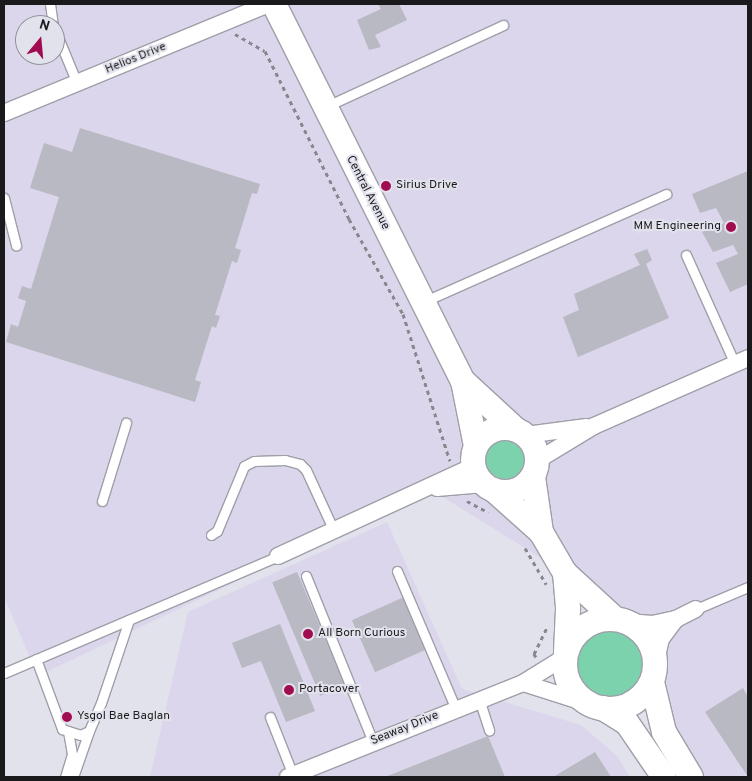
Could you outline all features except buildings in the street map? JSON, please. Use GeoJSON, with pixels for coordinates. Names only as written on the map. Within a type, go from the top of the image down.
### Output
{"type":"FeatureCollection","features":[{"type":"Feature","properties":{"kind":"street","name":"Helios Drive"},"geometry":{"type":"LineString","coordinates":[[4,113],[268,4]]}},
{"type":"Feature","properties":{"kind":"street","name":"Central Avenue"},"geometry":{"type":"LineString","coordinates":[[274,4],[324,108],[464,381],[520,432]]}},
{"type":"Feature","properties":{"kind":"street"},"geometry":{"type":"LineString","coordinates":[[278,556],[430,489],[474,474],[511,492],[535,468],[594,426],[741,361]]}},
{"type":"Feature","properties":{"kind":"street","name":"Central Avenue"},"geometry":{"type":"LineString","coordinates":[[464,381],[474,474]]}},
{"type":"Feature","properties":{"kind":"street"},"geometry":{"type":"LineString","coordinates":[[474,474],[490,431],[502,428],[520,432],[594,426]]}},
{"type":"Feature","properties":{"kind":"street"},"geometry":{"type":"LineString","coordinates":[[520,432],[536,450],[532,537]]}},
{"type":"Feature","properties":{"kind":"street"},"geometry":{"type":"LineString","coordinates":[[474,474],[564,573],[621,620],[643,632],[653,648],[654,674],[664,732],[691,777]]}},
{"type":"Feature","properties":{"kind":"street"},"geometry":{"type":"LineString","coordinates":[[564,573],[568,609],[565,655],[566,676],[575,692],[627,723],[664,777]]}},
{"type":"Feature","properties":{"kind":"street"},"geometry":{"type":"LineString","coordinates":[[565,655],[572,638],[583,627],[598,620],[621,620],[652,624],[676,619],[696,608]]}},
{"type":"Feature","properties":{"kind":"street"},"geometry":{"type":"LineString","coordinates":[[523,684],[596,706],[632,703],[654,674],[661,639],[676,619]]}},
{"type":"Feature","properties":{"kind":"street","name":"Seaway Drive"},"geometry":{"type":"LineString","coordinates":[[291,776],[479,699],[523,684],[565,655]]}},
{"type":"Feature","properties":{"kind":"lane"},"geometry":{"type":"LineString","coordinates":[[324,108],[503,25]]}},
{"type":"Feature","properties":{"kind":"lane"},"geometry":{"type":"LineString","coordinates":[[65,54],[77,83]]}},
{"type":"Feature","properties":{"kind":"lane"},"geometry":{"type":"LineString","coordinates":[[422,302],[666,194]]}},
{"type":"Feature","properties":{"kind":"lane"},"geometry":{"type":"LineString","coordinates":[[4,198],[16,244]]}},
{"type":"Feature","properties":{"kind":"lane"},"geometry":{"type":"LineString","coordinates":[[686,254],[741,361]]}},
{"type":"Feature","properties":{"kind":"lane"},"geometry":{"type":"LineString","coordinates":[[102,501],[126,423]]}},
{"type":"Feature","properties":{"kind":"lane"},"geometry":{"type":"LineString","coordinates":[[211,534],[216,531],[244,466],[254,461],[285,460],[300,464],[306,470],[334,531]]}},
{"type":"Feature","properties":{"kind":"lane"},"geometry":{"type":"LineString","coordinates":[[4,673],[278,556]]}},
{"type":"Feature","properties":{"kind":"lane"},"geometry":{"type":"LineString","coordinates":[[397,571],[456,709]]}},
{"type":"Feature","properties":{"kind":"lane"},"geometry":{"type":"LineString","coordinates":[[306,576],[374,742]]}},
{"type":"Feature","properties":{"kind":"lane"},"geometry":{"type":"LineString","coordinates":[[696,608],[748,586]]}},
{"type":"Feature","properties":{"kind":"lane"},"geometry":{"type":"LineString","coordinates":[[73,777],[129,620]]}},
{"type":"Feature","properties":{"kind":"lane"},"geometry":{"type":"LineString","coordinates":[[36,659],[62,729],[80,735],[89,731]]}},
{"type":"Feature","properties":{"kind":"lane"},"geometry":{"type":"LineString","coordinates":[[479,699],[489,730]]}},
{"type":"Feature","properties":{"kind":"lane"},"geometry":{"type":"LineString","coordinates":[[270,718],[291,776]]}},
{"type":"Feature","properties":{"kind":"lane"},"geometry":{"type":"LineString","coordinates":[[65,777],[72,754],[68,731]]}},
{"type":"Feature","properties":{"kind":"path"},"geometry":{"type":"LineString","coordinates":[[229,20],[232,32],[265,51],[349,219],[403,314],[474,474],[467,502],[497,516]]}},
{"type":"Feature","properties":{"kind":"path"},"geometry":{"type":"LineString","coordinates":[[532,537],[547,593]]}},
{"type":"Feature","properties":{"kind":"path"},"geometry":{"type":"LineString","coordinates":[[543,671],[534,654],[548,619]]}},
{"type":"Feature","properties":{"kind":"shaded area"},"geometry":{"type":"Polygon","coordinates":[[[4,4],[748,4],[748,777],[695,777],[565,573],[430,489],[38,676],[4,597],[4,4]]]}},
{"type":"Feature","properties":{"kind":"shaded area"},"geometry":{"type":"Polygon","coordinates":[[[387,522],[462,689],[581,725],[617,756],[630,777],[150,777],[188,612],[387,522]]]}},
{"type":"Feature","properties":{"kind":"green space"},"geometry":{"type":"Polygon","coordinates":[[[506,437],[521,443],[527,458],[521,473],[506,479],[491,473],[485,458],[491,443],[506,437]]]}},
{"type":"Feature","properties":{"kind":"green space"},"geometry":{"type":"Polygon","coordinates":[[[603,628],[617,628],[630,634],[639,643],[645,656],[643,676],[635,688],[617,698],[603,698],[590,692],[581,683],[575,670],[575,656],[581,643],[590,634],[603,628]]]}},
{"type":"Feature","properties":{"kind":"place","name":"Sirius Drive"},"geometry":{"type":"Point","coordinates":[386,186]}},
{"type":"Feature","properties":{"kind":"place","name":"MM Engineering"},"geometry":{"type":"Point","coordinates":[731,227]}},
{"type":"Feature","properties":{"kind":"place","name":"All Born Curious"},"geometry":{"type":"Point","coordinates":[308,634]}},
{"type":"Feature","properties":{"kind":"place","name":"Portacover"},"geometry":{"type":"Point","coordinates":[289,690]}},
{"type":"Feature","properties":{"kind":"place","name":"Ysgol Bae Baglan"},"geometry":{"type":"Point","coordinates":[67,717]}}]}
